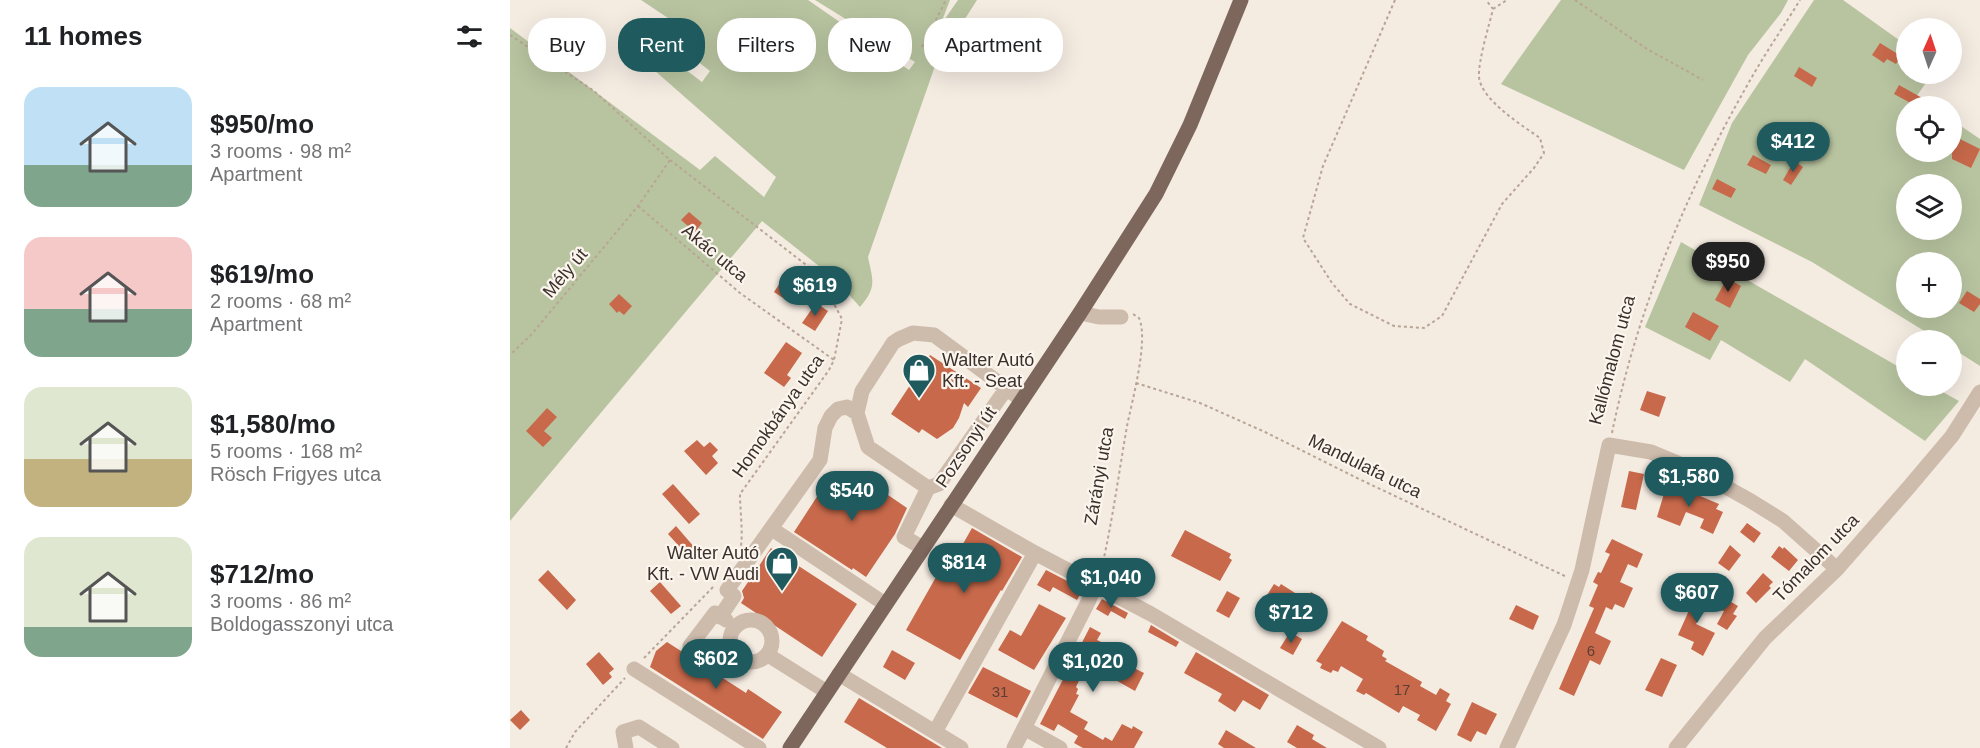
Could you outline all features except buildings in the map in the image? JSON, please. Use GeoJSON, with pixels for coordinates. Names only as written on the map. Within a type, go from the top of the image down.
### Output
{"type":"FeatureCollection","features":[{"type":"Feature","properties":{"kind":"main road","name":"Pozsonyi út"},"geometry":{"type":"LineString","coordinates":[[790,748],[1080,313],[1156,194],[1190,125],[1241,0]]}},
{"type":"Feature","properties":{"kind":"street"},"geometry":{"type":"LineString","coordinates":[[1080,313],[1099,317],[1121,316]]}},
{"type":"Feature","properties":{"kind":"street"},"geometry":{"type":"LineString","coordinates":[[857,414],[861,391],[893,343],[914,333],[934,335],[1022,400]]}},
{"type":"Feature","properties":{"kind":"street"},"geometry":{"type":"LineString","coordinates":[[923,548],[904,537],[928,488],[939,484],[1006,389]]}},
{"type":"Feature","properties":{"kind":"street","name":"Tómalom utca"},"geometry":{"type":"LineString","coordinates":[[1676,748],[1765,638],[1837,569],[1952,435],[1980,392]]}},
{"type":"Feature","properties":{"kind":"street"},"geometry":{"type":"LineString","coordinates":[[720,617],[734,596],[727,591],[820,460],[825,428],[831,416],[843,407],[851,408],[857,414],[868,447],[928,488]]}},
{"type":"Feature","properties":{"kind":"street"},"geometry":{"type":"LineString","coordinates":[[1609,445],[1651,452],[1707,477],[1783,521],[1837,569]]}},
{"type":"Feature","properties":{"kind":"street","name":"Kallómalom utca"},"geometry":{"type":"LineString","coordinates":[[1507,748],[1564,625],[1578,582],[1609,445]]}},
{"type":"Feature","properties":{"kind":"street"},"geometry":{"type":"LineString","coordinates":[[951,505],[1035,553],[1098,578],[1379,748]]}},
{"type":"Feature","properties":{"kind":"street"},"geometry":{"type":"LineString","coordinates":[[772,529],[889,600]]}},
{"type":"Feature","properties":{"kind":"street"},"geometry":{"type":"LineString","coordinates":[[935,732],[1035,553]]}},
{"type":"Feature","properties":{"kind":"street"},"geometry":{"type":"LineString","coordinates":[[857,577],[889,600]]}},
{"type":"Feature","properties":{"kind":"street"},"geometry":{"type":"LineString","coordinates":[[1014,748],[1098,578]]}},
{"type":"Feature","properties":{"kind":"street"},"geometry":{"type":"LineString","coordinates":[[690,646],[715,613],[736,627]]}},
{"type":"Feature","properties":{"kind":"street"},"geometry":{"type":"LineString","coordinates":[[748,620],[768,627],[773,641],[768,655],[750,663],[737,658],[730,646],[732,632],[736,627],[748,620]]}},
{"type":"Feature","properties":{"kind":"street"},"geometry":{"type":"LineString","coordinates":[[768,655],[827,692]]}},
{"type":"Feature","properties":{"kind":"street"},"geometry":{"type":"LineString","coordinates":[[634,669],[759,748]]}},
{"type":"Feature","properties":{"kind":"street"},"geometry":{"type":"LineString","coordinates":[[839,674],[961,748]]}},
{"type":"Feature","properties":{"kind":"street"},"geometry":{"type":"LineString","coordinates":[[626,748],[623,732],[639,727],[672,748]]}},
{"type":"Feature","properties":{"kind":"street"},"geometry":{"type":"LineString","coordinates":[[1024,728],[1060,748]]}},
{"type":"Feature","properties":{"kind":"path"},"geometry":{"type":"LineString","coordinates":[[922,47],[946,0]]}},
{"type":"Feature","properties":{"kind":"path"},"geometry":{"type":"LineString","coordinates":[[1395,0],[1323,165],[1303,238],[1332,283],[1350,304],[1394,326],[1424,328],[1442,316],[1502,204],[1534,168],[1544,153],[1540,138],[1508,117],[1481,86],[1480,71],[1493,9],[1507,0]]}},
{"type":"Feature","properties":{"kind":"path"},"geometry":{"type":"LineString","coordinates":[[1486,0],[1493,9]]}},
{"type":"Feature","properties":{"kind":"path"},"geometry":{"type":"LineString","coordinates":[[1575,0],[1647,49],[1703,80]]}},
{"type":"Feature","properties":{"kind":"path","name":"Kallómalom utca"},"geometry":{"type":"LineString","coordinates":[[1609,445],[1632,347],[1648,298],[1674,235],[1708,160],[1756,70],[1800,0]]}},
{"type":"Feature","properties":{"kind":"path"},"geometry":{"type":"LineString","coordinates":[[510,35],[594,91],[670,160]]}},
{"type":"Feature","properties":{"kind":"path","name":"Mély út"},"geometry":{"type":"LineString","coordinates":[[510,355],[531,335],[638,206],[670,160]]}},
{"type":"Feature","properties":{"kind":"path","name":"Homokbánya utca"},"geometry":{"type":"LineString","coordinates":[[670,160],[819,274],[842,319],[834,360],[829,370],[740,494],[742,535],[740,552]]}},
{"type":"Feature","properties":{"kind":"path","name":"Akác utca"},"geometry":{"type":"LineString","coordinates":[[638,206],[740,293],[834,360]]}},
{"type":"Feature","properties":{"kind":"path","name":"Zárányi utca"},"geometry":{"type":"LineString","coordinates":[[1098,578],[1117,493],[1142,338],[1141,321],[1135,314],[1121,316]]}},
{"type":"Feature","properties":{"kind":"path","name":"Mandulafa utca"},"geometry":{"type":"LineString","coordinates":[[1136,383],[1200,403],[1265,432],[1578,582]]}},
{"type":"Feature","properties":{"kind":"path"},"geometry":{"type":"LineString","coordinates":[[566,748],[575,732],[719,580]]}},
{"type":"Feature","properties":{"kind":"green space"},"geometry":{"type":"Polygon","coordinates":[[[641,0],[808,0],[834,18],[828,18],[828,72],[912,72],[915,62],[912,60],[912,18],[844,18],[815,0],[950,0],[943,18],[924,18],[924,72],[933,72],[868,257],[872,284],[869,294],[860,307],[834,278],[762,221],[510,521],[510,28],[528,41],[528,72],[569,72],[700,170],[715,156],[764,197],[776,177],[656,72],[689,72],[702,82],[710,71],[705,67],[705,18],[668,18],[641,0]]]}},
{"type":"Feature","properties":{"kind":"green space"},"geometry":{"type":"Polygon","coordinates":[[[958,0],[977,0],[966,18],[946,18],[958,0]]]}},
{"type":"Feature","properties":{"kind":"green space"},"geometry":{"type":"Polygon","coordinates":[[[1561,0],[1788,0],[1781,13],[1748,55],[1684,170],[1501,84],[1561,0]]]}},
{"type":"Feature","properties":{"kind":"green space"},"geometry":{"type":"Polygon","coordinates":[[[1814,0],[1843,0],[1896,38],[1896,84],[1925,84],[1917,96],[1896,96],[1896,162],[1962,162],[1962,127],[1980,139],[1980,366],[1962,354],[1962,330],[1923,330],[1903,318],[1962,318],[1962,252],[1896,252],[1896,314],[1812,262],[1699,205],[1732,123],[1814,0]]]}},
{"type":"Feature","properties":{"kind":"green space"},"geometry":{"type":"Polygon","coordinates":[[[1681,242],[1896,365],[1896,396],[1950,396],[1959,401],[1925,441],[1805,359],[1790,382],[1721,340],[1710,360],[1645,327],[1681,242]]]}},
{"type":"Feature","properties":{"kind":"place","name":"Walter Autó Kft. - Seat"},"geometry":{"type":"Point","coordinates":[919,399]}},
{"type":"Feature","properties":{"kind":"place","name":"Walter Autó Kft. - VW Audi"},"geometry":{"type":"Point","coordinates":[782,592]}}]}
